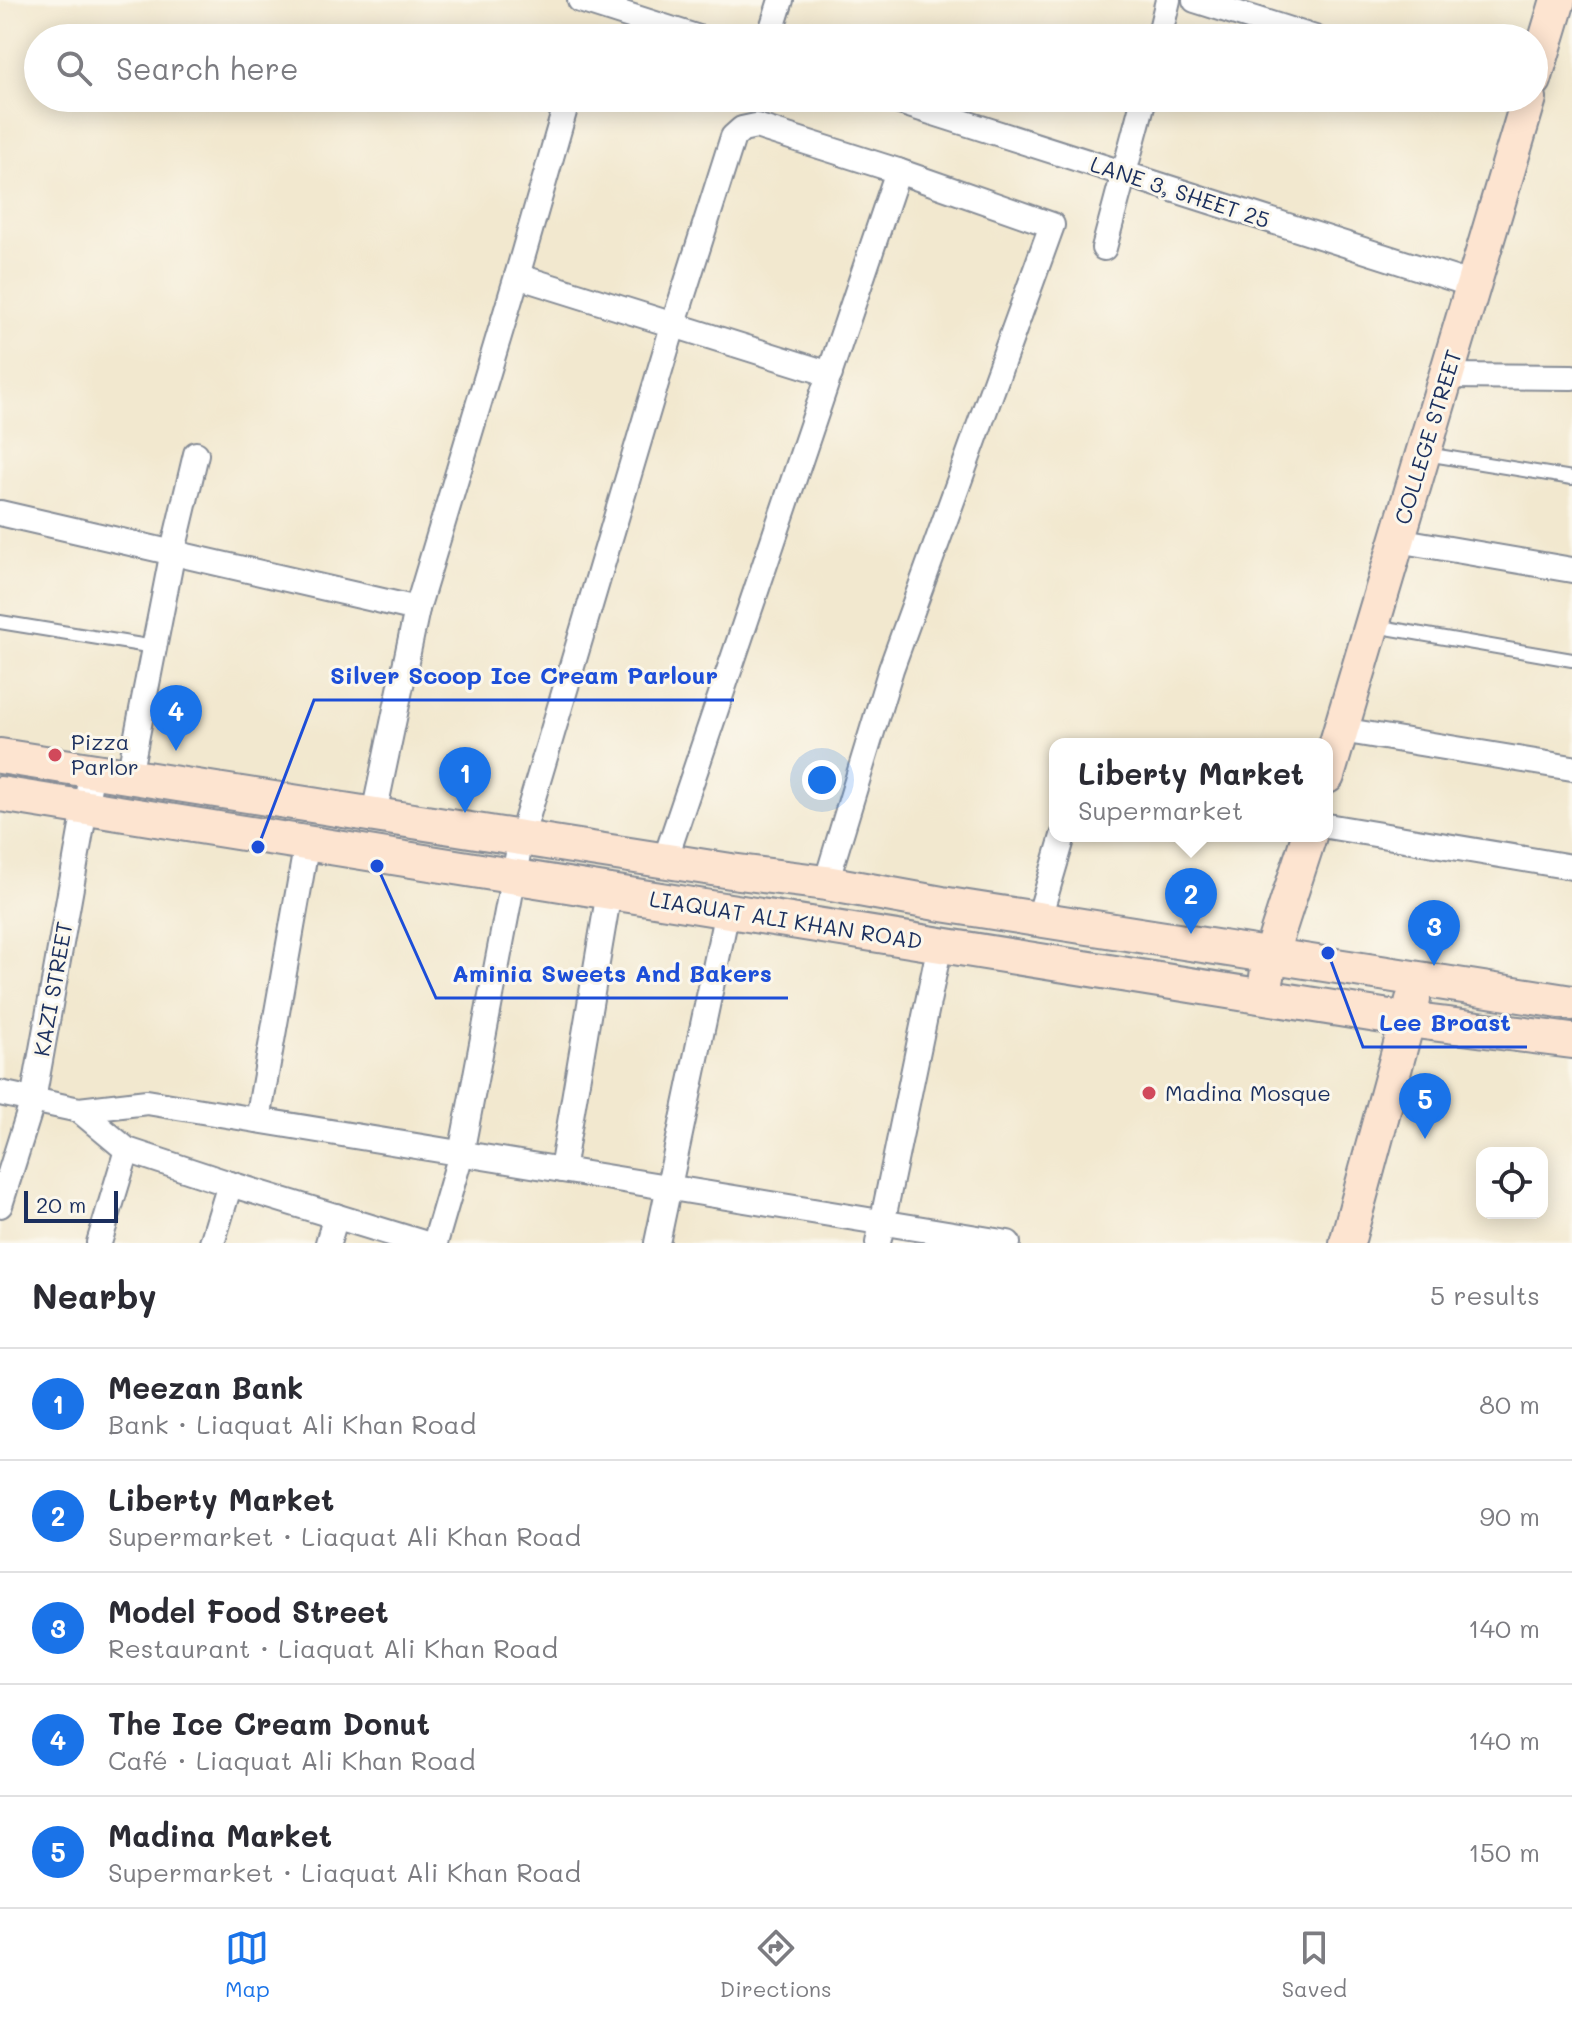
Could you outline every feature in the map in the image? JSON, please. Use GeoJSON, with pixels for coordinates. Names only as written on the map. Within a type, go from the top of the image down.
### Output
{"type":"FeatureCollection","features":[{"type":"Feature","properties":{"kind":"main road","name":"COLLEGE STREET"},"geometry":{"type":"LineString","coordinates":[[1548,40],[1561,12]]}},
{"type":"Feature","properties":{"kind":"main road","name":"COLLEGE STREET"},"geometry":{"type":"LineString","coordinates":[[1333,756],[1473,285],[1519,112]]}},
{"type":"Feature","properties":{"kind":"main road","name":"LIAQUAT ALI KHAN ROAD"},"geometry":{"type":"LineString","coordinates":[[0,756],[826,883],[1572,1003]]}},
{"type":"Feature","properties":{"kind":"main road","name":"LIAQUAT ALI KHAN ROAD"},"geometry":{"type":"LineString","coordinates":[[0,794],[1408,1020],[1572,1041]]}},
{"type":"Feature","properties":{"kind":"main road"},"geometry":{"type":"LineString","coordinates":[[1264,995],[1270,956],[1307,842]]}},
{"type":"Feature","properties":{"kind":"main road"},"geometry":{"type":"LineString","coordinates":[[1347,1243],[1418,979]]}},
{"type":"Feature","properties":{"kind":"street"},"geometry":{"type":"LineString","coordinates":[[580,0],[655,24]]}},
{"type":"Feature","properties":{"kind":"street"},"geometry":{"type":"LineString","coordinates":[[773,24],[781,0]]}},
{"type":"Feature","properties":{"kind":"street"},"geometry":{"type":"LineString","coordinates":[[1162,24],[1168,0]]}},
{"type":"Feature","properties":{"kind":"street"},"geometry":{"type":"LineString","coordinates":[[1195,0],[1271,24]]}},
{"type":"Feature","properties":{"kind":"street"},"geometry":{"type":"LineString","coordinates":[[374,814],[417,609],[564,112]]}},
{"type":"Feature","properties":{"kind":"street","name":"LANE 3, SHEET 25"},"geometry":{"type":"LineString","coordinates":[[931,112],[1473,285]]}},
{"type":"Feature","properties":{"kind":"street"},"geometry":{"type":"LineString","coordinates":[[1104,248],[1140,112]]}},
{"type":"Feature","properties":{"kind":"street"},"geometry":{"type":"LineString","coordinates":[[435,1243],[461,1154],[521,838],[673,326],[733,137],[742,129],[756,126],[1052,225],[891,669],[826,883]]}},
{"type":"Feature","properties":{"kind":"street"},"geometry":{"type":"LineString","coordinates":[[665,860],[898,171]]}},
{"type":"Feature","properties":{"kind":"street"},"geometry":{"type":"LineString","coordinates":[[517,276],[830,374]]}},
{"type":"Feature","properties":{"kind":"street"},"geometry":{"type":"LineString","coordinates":[[1446,376],[1572,377]]}},
{"type":"Feature","properties":{"kind":"street"},"geometry":{"type":"LineString","coordinates":[[129,776],[173,551],[196,454]]}},
{"type":"Feature","properties":{"kind":"street"},"geometry":{"type":"LineString","coordinates":[[0,513],[417,609]]}},
{"type":"Feature","properties":{"kind":"street"},"geometry":{"type":"LineString","coordinates":[[1397,540],[1572,570]]}},
{"type":"Feature","properties":{"kind":"street"},"geometry":{"type":"LineString","coordinates":[[1341,730],[1572,768]]}},
{"type":"Feature","properties":{"kind":"street","name":"KAZI STREET"},"geometry":{"type":"LineString","coordinates":[[0,1205],[33,1100],[92,770]]}},
{"type":"Feature","properties":{"kind":"street"},"geometry":{"type":"LineString","coordinates":[[1333,827],[1572,867]]}},
{"type":"Feature","properties":{"kind":"street"},"geometry":{"type":"LineString","coordinates":[[258,1120],[307,842]]}},
{"type":"Feature","properties":{"kind":"street"},"geometry":{"type":"LineString","coordinates":[[1039,918],[1061,842]]}},
{"type":"Feature","properties":{"kind":"street"},"geometry":{"type":"LineString","coordinates":[[562,1170],[609,892]]}},
{"type":"Feature","properties":{"kind":"street"},"geometry":{"type":"LineString","coordinates":[[657,1243],[727,911]]}},
{"type":"Feature","properties":{"kind":"street"},"geometry":{"type":"LineString","coordinates":[[880,1233],[940,944]]}},
{"type":"Feature","properties":{"kind":"street"},"geometry":{"type":"LineString","coordinates":[[0,1093],[79,1110],[147,1102],[671,1188],[880,1233],[1008,1243]]}},
{"type":"Feature","properties":{"kind":"street"},"geometry":{"type":"LineString","coordinates":[[79,1110],[127,1150],[423,1243]]}},
{"type":"Feature","properties":{"kind":"street"},"geometry":{"type":"LineString","coordinates":[[99,1243],[127,1150]]}},
{"type":"Feature","properties":{"kind":"street"},"geometry":{"type":"LineString","coordinates":[[212,1243],[230,1184]]}},
{"type":"Feature","properties":{"kind":"street"},"geometry":{"type":"LineString","coordinates":[[328,1243],[336,1216]]}},
{"type":"Feature","properties":{"kind":"lane"},"geometry":{"type":"LineString","coordinates":[[1423,453],[1572,478]]}},
{"type":"Feature","properties":{"kind":"lane"},"geometry":{"type":"LineString","coordinates":[[0,622],[154,647]]}},
{"type":"Feature","properties":{"kind":"lane"},"geometry":{"type":"LineString","coordinates":[[1372,625],[1572,660]]}},
{"type":"Feature","properties":{"kind":"place","name":"The Ice Cream Donut"},"geometry":{"type":"Point","coordinates":[176,751]}},
{"type":"Feature","properties":{"kind":"place","name":"Pizza Parlor"},"geometry":{"type":"Point","coordinates":[55,755]}},
{"type":"Feature","properties":{"kind":"place","name":"Meezan Bank"},"geometry":{"type":"Point","coordinates":[465,813]}},
{"type":"Feature","properties":{"kind":"place","name":"Silver Scoop Ice Cream Parlour"},"geometry":{"type":"Point","coordinates":[258,847]}},
{"type":"Feature","properties":{"kind":"place","name":"Aminia Sweets And Bakers"},"geometry":{"type":"Point","coordinates":[377,866]}},
{"type":"Feature","properties":{"kind":"place","name":"Liberty Market"},"geometry":{"type":"Point","coordinates":[1191,934]}},
{"type":"Feature","properties":{"kind":"place","name":"Lee Broast"},"geometry":{"type":"Point","coordinates":[1328,953]}},
{"type":"Feature","properties":{"kind":"place","name":"Model Food Street"},"geometry":{"type":"Point","coordinates":[1434,966]}},
{"type":"Feature","properties":{"kind":"place","name":"Madina Mosque"},"geometry":{"type":"Point","coordinates":[1149,1093]}},
{"type":"Feature","properties":{"kind":"place","name":"Madina Market"},"geometry":{"type":"Point","coordinates":[1425,1139]}}]}
